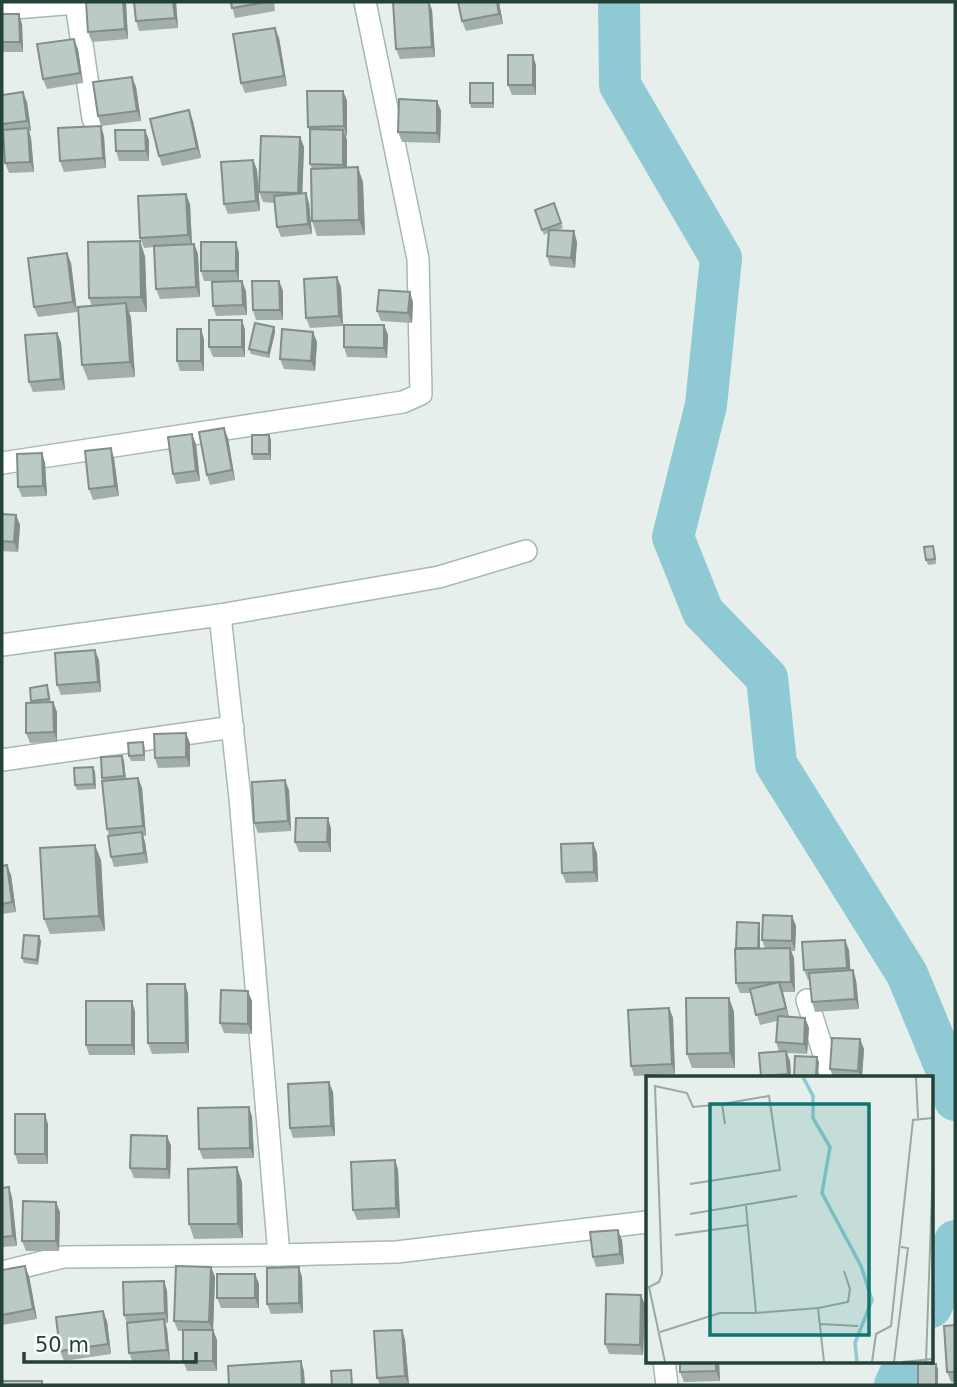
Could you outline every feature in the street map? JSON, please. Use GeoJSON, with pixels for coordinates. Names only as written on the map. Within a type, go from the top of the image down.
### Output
{"type":"FeatureCollection","features":[{"type":"Feature","properties":{"kind":"street"},"geometry":{"type":"LineString","coordinates":[[2,9],[79,2],[93,119]]}},
{"type":"Feature","properties":{"kind":"street"},"geometry":{"type":"LineString","coordinates":[[2,463],[403,402],[421,394],[418,259],[365,2]]}},
{"type":"Feature","properties":{"kind":"street"},"geometry":{"type":"LineString","coordinates":[[2,645],[220,615],[439,578],[526,551]]}},
{"type":"Feature","properties":{"kind":"street"},"geometry":{"type":"LineString","coordinates":[[220,615],[233,727],[279,1255]]}},
{"type":"Feature","properties":{"kind":"street"},"geometry":{"type":"LineString","coordinates":[[2,760],[233,727]]}},
{"type":"Feature","properties":{"kind":"street"},"geometry":{"type":"LineString","coordinates":[[807,1000],[831,1076]]}},
{"type":"Feature","properties":{"kind":"street"},"geometry":{"type":"LineString","coordinates":[[2,1272],[63,1257],[397,1252],[646,1222]]}},
{"type":"Feature","properties":{"kind":"street"},"geometry":{"type":"LineString","coordinates":[[664,1362],[667,1385]]}},
{"type":"Feature","properties":{"kind":"building"},"geometry":{"type":"Polygon","coordinates":[[[86,2],[123,2],[125,29],[88,32],[86,2]]]}},
{"type":"Feature","properties":{"kind":"building"},"geometry":{"type":"Polygon","coordinates":[[[134,2],[173,2],[175,18],[136,21],[134,2]]]}},
{"type":"Feature","properties":{"kind":"building"},"geometry":{"type":"Polygon","coordinates":[[[231,2],[267,2],[232,8],[231,2]]]}},
{"type":"Feature","properties":{"kind":"building"},"geometry":{"type":"Polygon","coordinates":[[[393,2],[429,2],[432,47],[396,49],[393,2]]]}},
{"type":"Feature","properties":{"kind":"building"},"geometry":{"type":"Polygon","coordinates":[[[458,2],[497,2],[499,14],[462,21],[458,2]]]}},
{"type":"Feature","properties":{"kind":"building"},"geometry":{"type":"Polygon","coordinates":[[[2,14],[19,14],[20,42],[2,42],[2,14]]]}},
{"type":"Feature","properties":{"kind":"building"},"geometry":{"type":"Polygon","coordinates":[[[275,28],[284,76],[241,83],[233,34],[275,28]]]}},
{"type":"Feature","properties":{"kind":"building"},"geometry":{"type":"Polygon","coordinates":[[[74,39],[80,73],[43,79],[37,44],[74,39]]]}},
{"type":"Feature","properties":{"kind":"building"},"geometry":{"type":"Polygon","coordinates":[[[508,55],[533,55],[533,85],[508,85],[508,55]]]}},
{"type":"Feature","properties":{"kind":"building"},"geometry":{"type":"Polygon","coordinates":[[[132,77],[137,111],[98,116],[93,82],[132,77]]]}},
{"type":"Feature","properties":{"kind":"building"},"geometry":{"type":"Polygon","coordinates":[[[470,83],[493,83],[493,103],[470,103],[470,83]]]}},
{"type":"Feature","properties":{"kind":"building"},"geometry":{"type":"Polygon","coordinates":[[[307,91],[343,91],[344,126],[308,127],[307,91]]]}},
{"type":"Feature","properties":{"kind":"building"},"geometry":{"type":"Polygon","coordinates":[[[23,92],[27,121],[2,124],[2,95],[23,92]]]}},
{"type":"Feature","properties":{"kind":"building"},"geometry":{"type":"Polygon","coordinates":[[[399,99],[437,101],[437,133],[398,132],[399,99]]]}},
{"type":"Feature","properties":{"kind":"building"},"geometry":{"type":"Polygon","coordinates":[[[189,110],[197,148],[159,156],[150,119],[189,110]]]}},
{"type":"Feature","properties":{"kind":"building"},"geometry":{"type":"Polygon","coordinates":[[[101,126],[103,158],[60,161],[58,128],[101,126]]]}},
{"type":"Feature","properties":{"kind":"building"},"geometry":{"type":"Polygon","coordinates":[[[28,128],[30,162],[5,163],[3,130],[28,128]]]}},
{"type":"Feature","properties":{"kind":"building"},"geometry":{"type":"Polygon","coordinates":[[[310,129],[343,130],[343,165],[310,164],[310,129]]]}},
{"type":"Feature","properties":{"kind":"building"},"geometry":{"type":"Polygon","coordinates":[[[115,130],[145,130],[146,151],[116,151],[115,130]]]}},
{"type":"Feature","properties":{"kind":"building"},"geometry":{"type":"Polygon","coordinates":[[[261,136],[300,137],[298,193],[259,192],[261,136]]]}},
{"type":"Feature","properties":{"kind":"building"},"geometry":{"type":"Polygon","coordinates":[[[253,160],[256,201],[224,204],[221,162],[253,160]]]}},
{"type":"Feature","properties":{"kind":"building"},"geometry":{"type":"Polygon","coordinates":[[[358,167],[359,220],[312,221],[311,169],[358,167]]]}},
{"type":"Feature","properties":{"kind":"building"},"geometry":{"type":"Polygon","coordinates":[[[306,193],[308,224],[277,227],[274,196],[306,193]]]}},
{"type":"Feature","properties":{"kind":"building"},"geometry":{"type":"Polygon","coordinates":[[[186,194],[188,235],[140,238],[138,196],[186,194]]]}},
{"type":"Feature","properties":{"kind":"building"},"geometry":{"type":"Polygon","coordinates":[[[554,203],[561,223],[542,230],[535,210],[554,203]]]}},
{"type":"Feature","properties":{"kind":"building"},"geometry":{"type":"Polygon","coordinates":[[[549,230],[574,231],[571,258],[547,256],[549,230]]]}},
{"type":"Feature","properties":{"kind":"building"},"geometry":{"type":"Polygon","coordinates":[[[140,241],[141,297],[89,298],[88,242],[140,241]]]}},
{"type":"Feature","properties":{"kind":"building"},"geometry":{"type":"Polygon","coordinates":[[[201,242],[236,242],[236,271],[201,271],[201,242]]]}},
{"type":"Feature","properties":{"kind":"building"},"geometry":{"type":"Polygon","coordinates":[[[194,244],[196,287],[156,289],[154,246],[194,244]]]}},
{"type":"Feature","properties":{"kind":"building"},"geometry":{"type":"Polygon","coordinates":[[[67,253],[73,302],[34,307],[28,258],[67,253]]]}},
{"type":"Feature","properties":{"kind":"building"},"geometry":{"type":"Polygon","coordinates":[[[337,277],[339,316],[306,318],[304,279],[337,277]]]}},
{"type":"Feature","properties":{"kind":"building"},"geometry":{"type":"Polygon","coordinates":[[[242,281],[243,305],[213,306],[212,282],[242,281]]]}},
{"type":"Feature","properties":{"kind":"building"},"geometry":{"type":"Polygon","coordinates":[[[252,281],[279,281],[280,310],[253,310],[252,281]]]}},
{"type":"Feature","properties":{"kind":"building"},"geometry":{"type":"Polygon","coordinates":[[[379,290],[410,292],[408,313],[377,311],[379,290]]]}},
{"type":"Feature","properties":{"kind":"building"},"geometry":{"type":"Polygon","coordinates":[[[126,303],[130,362],[82,365],[78,307],[126,303]]]}},
{"type":"Feature","properties":{"kind":"building"},"geometry":{"type":"Polygon","coordinates":[[[209,320],[242,320],[242,347],[209,347],[209,320]]]}},
{"type":"Feature","properties":{"kind":"building"},"geometry":{"type":"Polygon","coordinates":[[[255,323],[274,327],[268,353],[249,349],[255,323]]]}},
{"type":"Feature","properties":{"kind":"building"},"geometry":{"type":"Polygon","coordinates":[[[344,325],[384,325],[384,348],[344,347],[344,325]]]}},
{"type":"Feature","properties":{"kind":"building"},"geometry":{"type":"Polygon","coordinates":[[[177,329],[201,329],[201,361],[177,361],[177,329]]]}},
{"type":"Feature","properties":{"kind":"building"},"geometry":{"type":"Polygon","coordinates":[[[282,329],[313,332],[311,361],[280,359],[282,329]]]}},
{"type":"Feature","properties":{"kind":"building"},"geometry":{"type":"Polygon","coordinates":[[[57,333],[61,379],[29,382],[25,335],[57,333]]]}},
{"type":"Feature","properties":{"kind":"building"},"geometry":{"type":"Polygon","coordinates":[[[224,428],[232,470],[207,475],[199,432],[224,428]]]}},
{"type":"Feature","properties":{"kind":"building"},"geometry":{"type":"Polygon","coordinates":[[[192,434],[196,471],[173,474],[168,437],[192,434]]]}},
{"type":"Feature","properties":{"kind":"building"},"geometry":{"type":"Polygon","coordinates":[[[252,435],[269,435],[269,454],[252,454],[252,435]]]}},
{"type":"Feature","properties":{"kind":"building"},"geometry":{"type":"Polygon","coordinates":[[[111,448],[115,486],[89,489],[85,451],[111,448]]]}},
{"type":"Feature","properties":{"kind":"building"},"geometry":{"type":"Polygon","coordinates":[[[42,453],[43,486],[18,487],[17,454],[42,453]]]}},
{"type":"Feature","properties":{"kind":"building"},"geometry":{"type":"Polygon","coordinates":[[[2,514],[16,515],[14,542],[2,541],[2,514]]]}},
{"type":"Feature","properties":{"kind":"building"},"geometry":{"type":"Polygon","coordinates":[[[933,546],[935,559],[926,560],[924,547],[933,546]]]}},
{"type":"Feature","properties":{"kind":"building"},"geometry":{"type":"Polygon","coordinates":[[[95,650],[98,682],[57,685],[55,653],[95,650]]]}},
{"type":"Feature","properties":{"kind":"building"},"geometry":{"type":"Polygon","coordinates":[[[47,685],[49,699],[31,701],[30,688],[47,685]]]}},
{"type":"Feature","properties":{"kind":"building"},"geometry":{"type":"Polygon","coordinates":[[[53,702],[54,732],[26,733],[26,703],[53,702]]]}},
{"type":"Feature","properties":{"kind":"building"},"geometry":{"type":"Polygon","coordinates":[[[186,733],[186,757],[155,758],[154,734],[186,733]]]}},
{"type":"Feature","properties":{"kind":"building"},"geometry":{"type":"Polygon","coordinates":[[[143,742],[144,755],[129,756],[128,743],[143,742]]]}},
{"type":"Feature","properties":{"kind":"building"},"geometry":{"type":"Polygon","coordinates":[[[122,756],[124,776],[102,778],[101,757],[122,756]]]}},
{"type":"Feature","properties":{"kind":"building"},"geometry":{"type":"Polygon","coordinates":[[[93,767],[94,784],[75,785],[74,768],[93,767]]]}},
{"type":"Feature","properties":{"kind":"building"},"geometry":{"type":"Polygon","coordinates":[[[138,778],[143,826],[107,829],[102,781],[138,778]]]}},
{"type":"Feature","properties":{"kind":"building"},"geometry":{"type":"Polygon","coordinates":[[[285,780],[288,821],[254,823],[252,782],[285,780]]]}},
{"type":"Feature","properties":{"kind":"building"},"geometry":{"type":"Polygon","coordinates":[[[296,818],[328,818],[327,842],[295,842],[296,818]]]}},
{"type":"Feature","properties":{"kind":"building"},"geometry":{"type":"Polygon","coordinates":[[[142,832],[144,853],[111,857],[108,836],[142,832]]]}},
{"type":"Feature","properties":{"kind":"building"},"geometry":{"type":"Polygon","coordinates":[[[593,843],[594,872],[562,873],[561,844],[593,843]]]}},
{"type":"Feature","properties":{"kind":"building"},"geometry":{"type":"Polygon","coordinates":[[[95,845],[99,916],[44,919],[40,848],[95,845]]]}},
{"type":"Feature","properties":{"kind":"building"},"geometry":{"type":"Polygon","coordinates":[[[7,865],[12,902],[2,904],[2,866],[7,865]]]}},
{"type":"Feature","properties":{"kind":"building"},"geometry":{"type":"Polygon","coordinates":[[[763,915],[792,916],[792,941],[762,940],[763,915]]]}},
{"type":"Feature","properties":{"kind":"building"},"geometry":{"type":"Polygon","coordinates":[[[737,922],[759,923],[758,948],[736,948],[737,922]]]}},
{"type":"Feature","properties":{"kind":"building"},"geometry":{"type":"Polygon","coordinates":[[[24,935],[39,936],[37,960],[22,958],[24,935]]]}},
{"type":"Feature","properties":{"kind":"building"},"geometry":{"type":"Polygon","coordinates":[[[845,940],[847,968],[804,970],[802,942],[845,940]]]}},
{"type":"Feature","properties":{"kind":"building"},"geometry":{"type":"Polygon","coordinates":[[[790,948],[791,982],[736,983],[735,949],[790,948]]]}},
{"type":"Feature","properties":{"kind":"building"},"geometry":{"type":"Polygon","coordinates":[[[853,970],[855,999],[812,1002],[809,973],[853,970]]]}},
{"type":"Feature","properties":{"kind":"building"},"geometry":{"type":"Polygon","coordinates":[[[779,982],[786,1008],[756,1015],[750,989],[779,982]]]}},
{"type":"Feature","properties":{"kind":"building"},"geometry":{"type":"Polygon","coordinates":[[[147,984],[185,984],[186,1043],[148,1043],[147,984]]]}},
{"type":"Feature","properties":{"kind":"building"},"geometry":{"type":"Polygon","coordinates":[[[221,990],[248,991],[248,1024],[220,1023],[221,990]]]}},
{"type":"Feature","properties":{"kind":"building"},"geometry":{"type":"Polygon","coordinates":[[[686,998],[729,998],[730,1053],[687,1054],[686,998]]]}},
{"type":"Feature","properties":{"kind":"building"},"geometry":{"type":"Polygon","coordinates":[[[86,1001],[132,1001],[132,1045],[86,1045],[86,1001]]]}},
{"type":"Feature","properties":{"kind":"building"},"geometry":{"type":"Polygon","coordinates":[[[669,1008],[672,1064],[631,1066],[628,1010],[669,1008]]]}},
{"type":"Feature","properties":{"kind":"building"},"geometry":{"type":"Polygon","coordinates":[[[778,1016],[805,1018],[804,1044],[776,1042],[778,1016]]]}},
{"type":"Feature","properties":{"kind":"building"},"geometry":{"type":"Polygon","coordinates":[[[832,1038],[860,1039],[858,1071],[830,1069],[832,1038]]]}},
{"type":"Feature","properties":{"kind":"building"},"geometry":{"type":"Polygon","coordinates":[[[786,1051],[788,1074],[761,1076],[759,1053],[786,1051]]]}},
{"type":"Feature","properties":{"kind":"building"},"geometry":{"type":"Polygon","coordinates":[[[795,1056],[817,1057],[816,1076],[794,1076],[795,1056]]]}},
{"type":"Feature","properties":{"kind":"building"},"geometry":{"type":"Polygon","coordinates":[[[329,1082],[331,1126],[290,1128],[288,1084],[329,1082]]]}},
{"type":"Feature","properties":{"kind":"building"},"geometry":{"type":"Polygon","coordinates":[[[249,1107],[250,1148],[199,1149],[198,1108],[249,1107]]]}},
{"type":"Feature","properties":{"kind":"building"},"geometry":{"type":"Polygon","coordinates":[[[15,1114],[45,1114],[45,1154],[15,1154],[15,1114]]]}},
{"type":"Feature","properties":{"kind":"building"},"geometry":{"type":"Polygon","coordinates":[[[131,1135],[167,1136],[167,1169],[130,1168],[131,1135]]]}},
{"type":"Feature","properties":{"kind":"building"},"geometry":{"type":"Polygon","coordinates":[[[395,1160],[396,1208],[353,1210],[351,1162],[395,1160]]]}},
{"type":"Feature","properties":{"kind":"building"},"geometry":{"type":"Polygon","coordinates":[[[237,1167],[238,1224],[189,1224],[188,1169],[237,1167]]]}},
{"type":"Feature","properties":{"kind":"building"},"geometry":{"type":"Polygon","coordinates":[[[9,1187],[13,1236],[2,1237],[2,1188],[9,1187]]]}},
{"type":"Feature","properties":{"kind":"building"},"geometry":{"type":"Polygon","coordinates":[[[23,1201],[56,1202],[56,1241],[22,1241],[23,1201]]]}},
{"type":"Feature","properties":{"kind":"building"},"geometry":{"type":"Polygon","coordinates":[[[618,1230],[620,1254],[593,1257],[590,1232],[618,1230]]]}},
{"type":"Feature","properties":{"kind":"building"},"geometry":{"type":"Polygon","coordinates":[[[25,1266],[33,1309],[2,1315],[2,1270],[25,1266]]]}},
{"type":"Feature","properties":{"kind":"building"},"geometry":{"type":"Polygon","coordinates":[[[176,1266],[211,1267],[209,1322],[174,1321],[176,1266]]]}},
{"type":"Feature","properties":{"kind":"building"},"geometry":{"type":"Polygon","coordinates":[[[299,1267],[299,1303],[267,1304],[267,1268],[299,1267]]]}},
{"type":"Feature","properties":{"kind":"building"},"geometry":{"type":"Polygon","coordinates":[[[217,1274],[255,1274],[255,1298],[217,1298],[217,1274]]]}},
{"type":"Feature","properties":{"kind":"building"},"geometry":{"type":"Polygon","coordinates":[[[164,1281],[165,1313],[124,1315],[123,1282],[164,1281]]]}},
{"type":"Feature","properties":{"kind":"building"},"geometry":{"type":"Polygon","coordinates":[[[606,1294],[641,1295],[640,1345],[605,1344],[606,1294]]]}},
{"type":"Feature","properties":{"kind":"building"},"geometry":{"type":"Polygon","coordinates":[[[103,1311],[108,1344],[60,1351],[56,1317],[103,1311]]]}},
{"type":"Feature","properties":{"kind":"building"},"geometry":{"type":"Polygon","coordinates":[[[164,1319],[167,1350],[129,1353],[127,1323],[164,1319]]]}},
{"type":"Feature","properties":{"kind":"building"},"geometry":{"type":"Polygon","coordinates":[[[955,1325],[955,1372],[947,1372],[944,1326],[955,1325]]]}},
{"type":"Feature","properties":{"kind":"building"},"geometry":{"type":"Polygon","coordinates":[[[183,1330],[213,1330],[213,1361],[183,1361],[183,1330]]]}},
{"type":"Feature","properties":{"kind":"building"},"geometry":{"type":"Polygon","coordinates":[[[402,1330],[405,1376],[377,1378],[374,1331],[402,1330]]]}},
{"type":"Feature","properties":{"kind":"building"},"geometry":{"type":"Polygon","coordinates":[[[301,1361],[302,1385],[229,1385],[228,1366],[301,1361]]]}},
{"type":"Feature","properties":{"kind":"building"},"geometry":{"type":"Polygon","coordinates":[[[680,1362],[716,1362],[716,1371],[680,1372],[680,1362]]]}},
{"type":"Feature","properties":{"kind":"building"},"geometry":{"type":"Polygon","coordinates":[[[918,1364],[936,1364],[936,1385],[918,1385],[918,1364]]]}},
{"type":"Feature","properties":{"kind":"building"},"geometry":{"type":"Polygon","coordinates":[[[351,1370],[352,1385],[332,1385],[331,1371],[351,1370]]]}},
{"type":"Feature","properties":{"kind":"building"},"geometry":{"type":"Polygon","coordinates":[[[2,1381],[42,1381],[42,1385],[2,1385],[2,1381]]]}},
{"type":"Feature","properties":{"kind":"waterway"},"geometry":{"type":"LineString","coordinates":[[619,2],[620,85],[721,258],[706,405],[673,537],[703,612],[767,678],[776,764],[907,974],[950,1078],[955,1100]]}},
{"type":"Feature","properties":{"kind":"waterway"},"geometry":{"type":"LineString","coordinates":[[932,1305],[946,1274],[955,1241]]}},
{"type":"Feature","properties":{"kind":"waterway"},"geometry":{"type":"LineString","coordinates":[[895,1385],[906,1362]]}}]}
